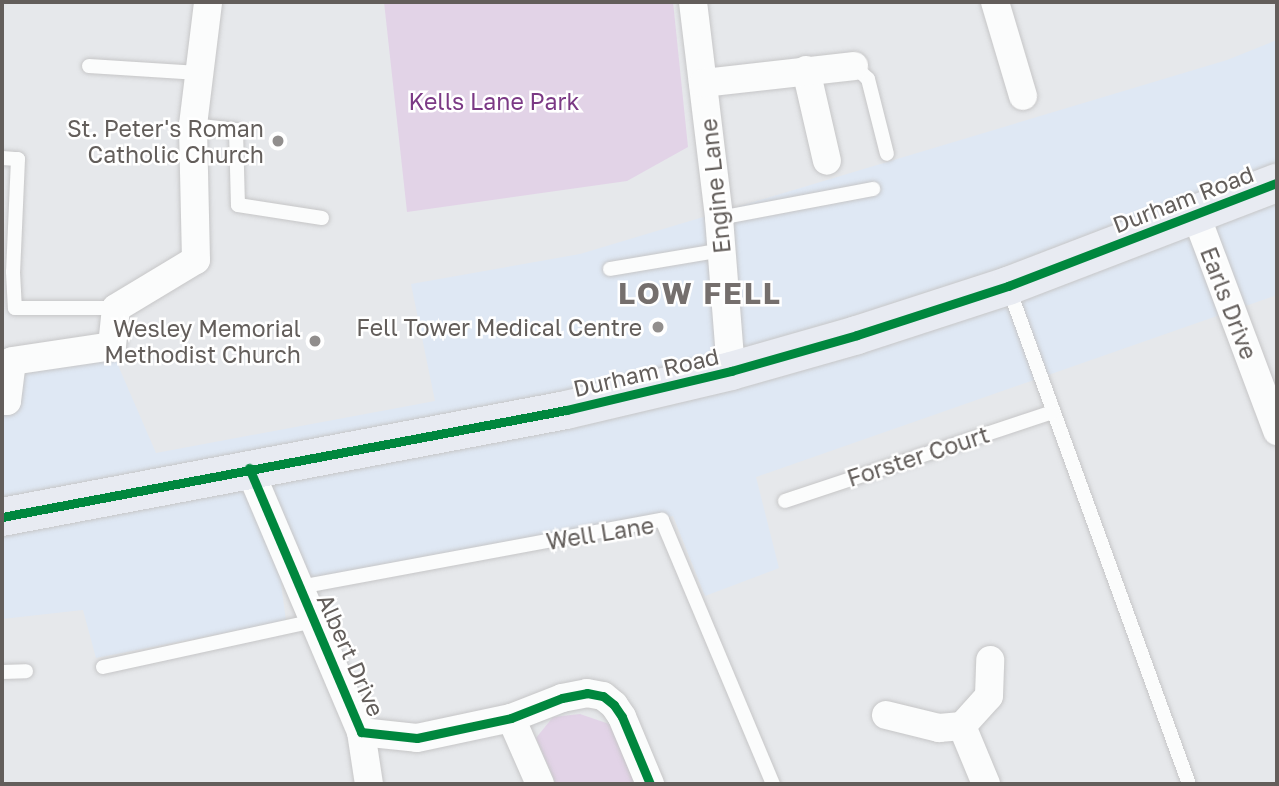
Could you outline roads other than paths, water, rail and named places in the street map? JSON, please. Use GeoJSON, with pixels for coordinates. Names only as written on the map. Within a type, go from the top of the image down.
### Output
{"type":"FeatureCollection","features":[{"type":"Feature","properties":{"kind":"main road","name":"Durham Road"},"geometry":{"type":"LineString","coordinates":[[2,517],[249,468],[566,410],[731,371],[857,335],[1008,286],[1276,186]]}},
{"type":"Feature","properties":{"kind":"street"},"geometry":{"type":"LineString","coordinates":[[2,401],[6,401],[7,359],[112,346],[116,308],[196,260],[193,125],[208,2]]}},
{"type":"Feature","properties":{"kind":"street","name":"Engine Lane"},"geometry":{"type":"LineString","coordinates":[[694,2],[719,218],[731,371]]}},
{"type":"Feature","properties":{"kind":"street"},"geometry":{"type":"LineString","coordinates":[[995,2],[1023,96]]}},
{"type":"Feature","properties":{"kind":"street"},"geometry":{"type":"LineString","coordinates":[[704,83],[806,69],[854,66]]}},
{"type":"Feature","properties":{"kind":"street"},"geometry":{"type":"LineString","coordinates":[[806,69],[827,161]]}},
{"type":"Feature","properties":{"kind":"street","name":"Earls Drive"},"geometry":{"type":"LineString","coordinates":[[1196,215],[1277,431]]}},
{"type":"Feature","properties":{"kind":"street","name":"Albert Drive"},"geometry":{"type":"LineString","coordinates":[[249,468],[361,732],[417,738],[511,718],[562,698],[587,693],[603,696],[614,705],[650,784]]}},
{"type":"Feature","properties":{"kind":"street"},"geometry":{"type":"LineString","coordinates":[[886,715],[939,728],[962,726],[989,696],[990,660]]}},
{"type":"Feature","properties":{"kind":"street"},"geometry":{"type":"LineString","coordinates":[[511,718],[540,784]]}},
{"type":"Feature","properties":{"kind":"street"},"geometry":{"type":"LineString","coordinates":[[962,726],[986,784]]}},
{"type":"Feature","properties":{"kind":"street"},"geometry":{"type":"LineString","coordinates":[[361,732],[369,784]]}},
{"type":"Feature","properties":{"kind":"lane"},"geometry":{"type":"LineString","coordinates":[[89,66],[199,73]]}},
{"type":"Feature","properties":{"kind":"lane"},"geometry":{"type":"LineString","coordinates":[[854,66],[867,79],[887,153]]}},
{"type":"Feature","properties":{"kind":"lane"},"geometry":{"type":"LineString","coordinates":[[193,125],[236,130],[238,205],[322,218]]}},
{"type":"Feature","properties":{"kind":"lane"},"geometry":{"type":"LineString","coordinates":[[2,158],[18,159],[8,301],[15,308],[116,308]]}},
{"type":"Feature","properties":{"kind":"lane"},"geometry":{"type":"LineString","coordinates":[[719,218],[873,188]]}},
{"type":"Feature","properties":{"kind":"lane"},"geometry":{"type":"LineString","coordinates":[[610,269],[722,250]]}},
{"type":"Feature","properties":{"kind":"lane"},"geometry":{"type":"LineString","coordinates":[[1008,286],[1189,784]]}},
{"type":"Feature","properties":{"kind":"lane","name":"Forster Court"},"geometry":{"type":"LineString","coordinates":[[785,501],[1052,412]]}},
{"type":"Feature","properties":{"kind":"lane","name":"Well Lane"},"geometry":{"type":"LineString","coordinates":[[299,587],[662,520],[773,784]]}},
{"type":"Feature","properties":{"kind":"lane"},"geometry":{"type":"LineString","coordinates":[[103,667],[314,621]]}},
{"type":"Feature","properties":{"kind":"lane"},"geometry":{"type":"LineString","coordinates":[[2,672],[26,670]]}},
{"type":"Feature","properties":{"kind":"place","name":"St. Peter's Roman Catholic Church"},"geometry":{"type":"Point","coordinates":[278,141]}},
{"type":"Feature","properties":{"kind":"place","name":"Fell Tower Medical Centre"},"geometry":{"type":"Point","coordinates":[658,327]}},
{"type":"Feature","properties":{"kind":"place","name":"Wesley Memorial Methodist Church"},"geometry":{"type":"Point","coordinates":[315,341]}},
{"type":"Feature","properties":{"kind":"district","name":"LOW FELL"},"geometry":{"type":"Point","coordinates":[700,293]}},
{"type":"Feature","properties":{"kind":"park label","name":"Kells Lane Park"},"geometry":{"type":"Point","coordinates":[494,101]}}]}
